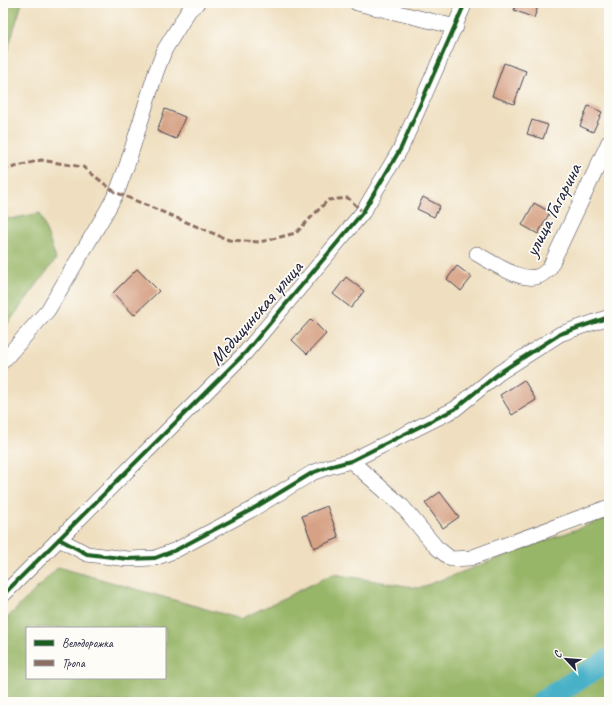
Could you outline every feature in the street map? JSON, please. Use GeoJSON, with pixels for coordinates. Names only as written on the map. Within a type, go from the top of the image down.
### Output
{"type":"FeatureCollection","features":[{"type":"Feature","properties":{"kind":"street"},"geometry":{"type":"LineString","coordinates":[[3,362],[48,310],[117,192],[156,72],[165,49],[189,10],[196,3]]}},
{"type":"Feature","properties":{"kind":"street"},"geometry":{"type":"LineString","coordinates":[[357,3],[456,27]]}},
{"type":"Feature","properties":{"kind":"street","name":"Медицинская улица"},"geometry":{"type":"LineString","coordinates":[[3,595],[244,353],[363,212],[401,148],[456,27],[465,3]]}},
{"type":"Feature","properties":{"kind":"street","name":"улица Гагарина"},"geometry":{"type":"LineString","coordinates":[[477,254],[524,277],[539,276],[549,269],[609,142]]}},
{"type":"Feature","properties":{"kind":"street"},"geometry":{"type":"LineString","coordinates":[[59,539],[87,554],[128,559],[155,558],[176,550],[225,524],[312,473],[328,466],[351,461],[455,409],[499,373],[560,334],[609,317]]}},
{"type":"Feature","properties":{"kind":"street"},"geometry":{"type":"LineString","coordinates":[[351,461],[402,506],[436,546],[452,559],[470,558],[609,507]]}},
{"type":"Feature","properties":{"kind":"green space"},"geometry":{"type":"Polygon","coordinates":[[[3,3],[22,3],[3,65],[3,3]]]}},
{"type":"Feature","properties":{"kind":"green space"},"geometry":{"type":"Polygon","coordinates":[[[40,213],[56,259],[3,330],[3,217],[10,219],[40,213]]]}},
{"type":"Feature","properties":{"kind":"green space"},"geometry":{"type":"Polygon","coordinates":[[[609,517],[609,702],[3,702],[3,622],[58,567],[241,619],[333,574],[419,588],[609,517]]]}},
{"type":"Feature","properties":{"kind":"building"},"geometry":{"type":"Polygon","coordinates":[[[517,3],[539,3],[534,18],[514,10],[517,3]]]}},
{"type":"Feature","properties":{"kind":"building"},"geometry":{"type":"Polygon","coordinates":[[[504,63],[526,71],[514,104],[492,96],[504,63]]]}},
{"type":"Feature","properties":{"kind":"building"},"geometry":{"type":"Polygon","coordinates":[[[588,106],[602,112],[593,132],[580,126],[588,106]]]}},
{"type":"Feature","properties":{"kind":"building"},"geometry":{"type":"Polygon","coordinates":[[[165,109],[185,117],[176,139],[157,131],[165,109]]]}},
{"type":"Feature","properties":{"kind":"building"},"geometry":{"type":"Polygon","coordinates":[[[532,120],[548,125],[543,139],[527,134],[532,120]]]}},
{"type":"Feature","properties":{"kind":"building"},"geometry":{"type":"Polygon","coordinates":[[[423,197],[440,206],[434,217],[417,209],[423,197]]]}},
{"type":"Feature","properties":{"kind":"building"},"geometry":{"type":"Polygon","coordinates":[[[534,203],[550,212],[538,234],[522,225],[534,203]]]}},
{"type":"Feature","properties":{"kind":"building"},"geometry":{"type":"Polygon","coordinates":[[[457,266],[472,277],[461,291],[447,279],[457,266]]]}},
{"type":"Feature","properties":{"kind":"building"},"geometry":{"type":"Polygon","coordinates":[[[137,269],[159,291],[134,315],[113,293],[137,269]]]}},
{"type":"Feature","properties":{"kind":"building"},"geometry":{"type":"Polygon","coordinates":[[[346,277],[364,291],[351,308],[333,294],[346,277]]]}},
{"type":"Feature","properties":{"kind":"building"},"geometry":{"type":"Polygon","coordinates":[[[311,319],[326,334],[307,354],[292,340],[311,319]]]}},
{"type":"Feature","properties":{"kind":"building"},"geometry":{"type":"Polygon","coordinates":[[[524,380],[536,400],[512,415],[500,395],[524,380]]]}},
{"type":"Feature","properties":{"kind":"building"},"geometry":{"type":"Polygon","coordinates":[[[440,492],[459,517],[443,528],[425,503],[440,492]]]}},
{"type":"Feature","properties":{"kind":"building"},"geometry":{"type":"Polygon","coordinates":[[[327,506],[339,538],[314,548],[302,516],[327,506]]]}},
{"type":"Feature","properties":{"kind":"waterway"},"geometry":{"type":"LineString","coordinates":[[542,702],[609,660]]}},
{"type":"Feature","properties":{"kind":"marked path"},"geometry":{"type":"LineString","coordinates":[[3,170],[41,160],[83,167],[115,192],[229,240],[260,242],[296,233],[328,200],[348,198],[363,212]]}},
{"type":"Feature","properties":{"kind":"cycle path"},"geometry":{"type":"LineString","coordinates":[[3,595],[245,353],[363,212],[401,148],[465,3]]}},
{"type":"Feature","properties":{"kind":"cycle path"},"geometry":{"type":"LineString","coordinates":[[59,539],[87,554],[128,559],[155,558],[176,550],[251,510],[312,473],[351,461],[455,409],[499,373],[560,334],[609,317]]}}]}
